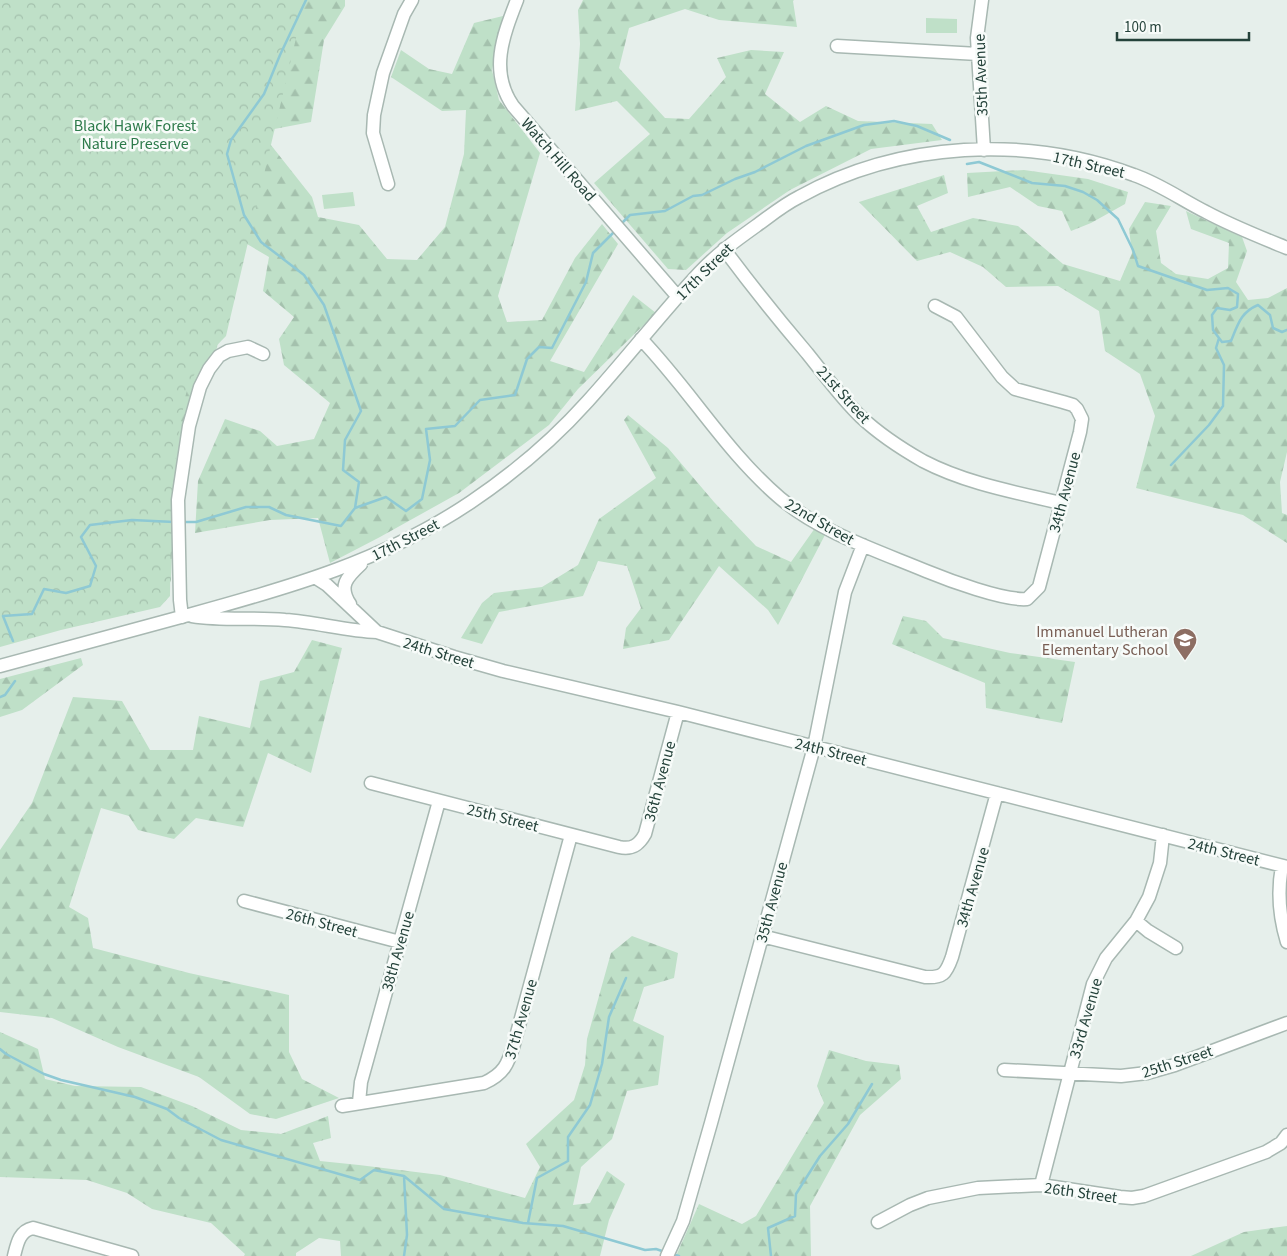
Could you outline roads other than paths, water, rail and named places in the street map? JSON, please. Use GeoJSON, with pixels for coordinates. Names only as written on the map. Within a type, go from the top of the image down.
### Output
{"type":"FeatureCollection","features":[{"type":"Feature","properties":{"kind":"street"},"geometry":{"type":"LineString","coordinates":[[388,184],[373,133],[374,115],[383,73],[404,14],[412,0]]}},
{"type":"Feature","properties":{"kind":"street","name":"Watch Hill Road"},"geometry":{"type":"LineString","coordinates":[[516,0],[502,39],[500,52],[502,86],[507,97],[678,297]]}},
{"type":"Feature","properties":{"kind":"street","name":"35th Avenue"},"geometry":{"type":"LineString","coordinates":[[982,0],[978,54],[984,150]]}},
{"type":"Feature","properties":{"kind":"street"},"geometry":{"type":"LineString","coordinates":[[837,46],[978,54]]}},
{"type":"Feature","properties":{"kind":"street","name":"17th Street"},"geometry":{"type":"LineString","coordinates":[[184,616],[316,578],[392,547],[441,521],[516,469],[542,447],[586,404],[678,297],[724,248],[799,197],[862,169],[938,152],[984,150],[1072,157],[1134,175],[1157,184],[1208,213],[1287,248]]}},
{"type":"Feature","properties":{"kind":"street","name":"21st Street"},"geometry":{"type":"LineString","coordinates":[[724,248],[759,296],[842,396],[861,417],[882,434],[922,460],[942,470],[991,486],[1061,503]]}},
{"type":"Feature","properties":{"kind":"street","name":"34th Avenue"},"geometry":{"type":"LineString","coordinates":[[935,306],[956,317],[1002,377],[1015,389],[1068,403],[1081,414],[1080,432],[1039,587],[1031,596]]}},
{"type":"Feature","properties":{"kind":"street","name":"22nd Street"},"geometry":{"type":"LineString","coordinates":[[641,339],[662,360],[744,464],[762,482],[797,510],[863,545],[944,578],[1020,600],[1031,596]]}},
{"type":"Feature","properties":{"kind":"street"},"geometry":{"type":"LineString","coordinates":[[184,616],[180,600],[178,500],[189,426],[200,387],[219,356],[228,351],[248,347],[263,354]]}},
{"type":"Feature","properties":{"kind":"street","name":"35th Avenue"},"geometry":{"type":"LineString","coordinates":[[667,1256],[683,1220],[762,936],[814,747],[845,592],[863,545]]}},
{"type":"Feature","properties":{"kind":"street","name":"24th Street"},"geometry":{"type":"LineString","coordinates":[[355,613],[347,599],[344,585],[349,575],[369,557]]}},
{"type":"Feature","properties":{"kind":"street","name":"24th Street"},"geometry":{"type":"LineString","coordinates":[[316,578],[327,585],[376,632]]}},
{"type":"Feature","properties":{"kind":"street","name":"24th Street"},"geometry":{"type":"LineString","coordinates":[[0,666],[184,616],[209,619],[287,620],[376,632],[503,671],[678,712],[1284,866]]}},
{"type":"Feature","properties":{"kind":"street","name":"36th Avenue"},"geometry":{"type":"LineString","coordinates":[[635,846],[645,834],[678,712]]}},
{"type":"Feature","properties":{"kind":"street","name":"25th Street"},"geometry":{"type":"LineString","coordinates":[[371,783],[626,848],[635,846]]}},
{"type":"Feature","properties":{"kind":"street","name":"34th Avenue"},"geometry":{"type":"LineString","coordinates":[[762,936],[925,977],[939,977],[946,971],[952,957],[997,793]]}},
{"type":"Feature","properties":{"kind":"street","name":"38th Avenue"},"geometry":{"type":"LineString","coordinates":[[359,1102],[361,1082],[438,801]]}},
{"type":"Feature","properties":{"kind":"street","name":"37th Avenue"},"geometry":{"type":"LineString","coordinates":[[342,1106],[484,1083],[505,1069],[514,1044],[572,835]]}},
{"type":"Feature","properties":{"kind":"street","name":"33rd Avenue"},"geometry":{"type":"LineString","coordinates":[[1041,1185],[1093,984],[1106,958],[1136,921],[1154,884],[1160,863],[1163,835]]}},
{"type":"Feature","properties":{"kind":"street"},"geometry":{"type":"LineString","coordinates":[[1284,866],[1279,898],[1287,942]]}},
{"type":"Feature","properties":{"kind":"street","name":"26th Street"},"geometry":{"type":"LineString","coordinates":[[244,901],[400,942]]}},
{"type":"Feature","properties":{"kind":"street"},"geometry":{"type":"LineString","coordinates":[[1136,921],[1148,931],[1176,948]]}},
{"type":"Feature","properties":{"kind":"street","name":"25th Street"},"geometry":{"type":"LineString","coordinates":[[1004,1070],[1121,1076],[1147,1073],[1175,1065],[1287,1023]]}},
{"type":"Feature","properties":{"kind":"street","name":"26th Street"},"geometry":{"type":"LineString","coordinates":[[878,1222],[910,1204],[961,1190],[978,1188],[1041,1185],[1132,1198],[1160,1192],[1266,1152],[1284,1139]]}},
{"type":"Feature","properties":{"kind":"street"},"geometry":{"type":"LineString","coordinates":[[14,1256],[20,1237],[28,1229],[33,1228],[128,1255]]}},
{"type":"Feature","properties":{"kind":"waterway"},"geometry":{"type":"LineString","coordinates":[[306,0],[264,94],[231,140],[227,154],[244,215],[261,242],[304,275],[324,305],[361,411],[345,440],[343,470],[359,482],[355,508]]}},
{"type":"Feature","properties":{"kind":"waterway"},"geometry":{"type":"LineString","coordinates":[[620,225],[630,215],[665,211],[693,196],[702,195],[735,179],[755,172],[806,146],[864,125],[894,121],[917,126],[950,140]]}},
{"type":"Feature","properties":{"kind":"waterway"},"geometry":{"type":"LineString","coordinates":[[967,164],[979,162],[1032,183],[1065,186],[1083,192],[1097,200],[1118,219],[1133,250],[1138,266],[1207,290],[1228,288],[1238,294],[1237,307],[1230,310],[1217,308],[1212,315],[1213,330],[1222,342],[1231,341],[1244,315],[1258,305],[1270,315],[1273,328],[1282,332],[1287,330]]}},
{"type":"Feature","properties":{"kind":"waterway"},"geometry":{"type":"LineString","coordinates":[[182,522],[196,522],[246,507],[269,507],[286,515],[341,526],[355,508],[386,497],[406,511],[422,499],[430,460],[426,429],[455,426],[480,400],[515,395],[527,359],[539,347],[552,348],[586,282],[593,253],[615,231]]}},
{"type":"Feature","properties":{"kind":"waterway"},"geometry":{"type":"LineString","coordinates":[[1171,465],[1209,425],[1223,406],[1224,365],[1216,348],[1219,338]]}},
{"type":"Feature","properties":{"kind":"waterway"},"geometry":{"type":"LineString","coordinates":[[13,641],[3,616],[32,614],[44,589],[66,593],[90,586],[96,566],[81,537],[90,525],[132,520],[174,522]]}},
{"type":"Feature","properties":{"kind":"waterway"},"geometry":{"type":"LineString","coordinates":[[0,697],[5,695],[15,681]]}},
{"type":"Feature","properties":{"kind":"waterway"},"geometry":{"type":"LineString","coordinates":[[528,1223],[537,1178],[568,1161],[568,1137],[590,1105],[602,1064],[609,1017],[626,978]]}},
{"type":"Feature","properties":{"kind":"waterway"},"geometry":{"type":"LineString","coordinates":[[0,1049],[44,1074],[61,1080],[135,1097],[167,1109],[179,1118],[221,1140],[360,1180],[374,1170],[404,1176],[444,1209],[523,1223],[563,1226],[645,1250],[656,1249],[665,1252]]}},
{"type":"Feature","properties":{"kind":"waterway"},"geometry":{"type":"LineString","coordinates":[[771,1256],[768,1228],[795,1216],[796,1194],[820,1156],[848,1124],[872,1084]]}},
{"type":"Feature","properties":{"kind":"waterway"},"geometry":{"type":"LineString","coordinates":[[404,1176],[407,1235],[404,1256]]}},
{"type":"Feature","properties":{"kind":"waterway"},"geometry":{"type":"LineString","coordinates":[[672,1254],[679,1256]]}},
{"type":"Feature","properties":{"kind":"place","name":"Immanuel Lutheran Elementary School"},"geometry":{"type":"Point","coordinates":[1185,661]}},
{"type":"Feature","properties":{"kind":"park label","name":"Black Hawk Forest Nature Preserve"},"geometry":{"type":"Point","coordinates":[135,134]}}]}
